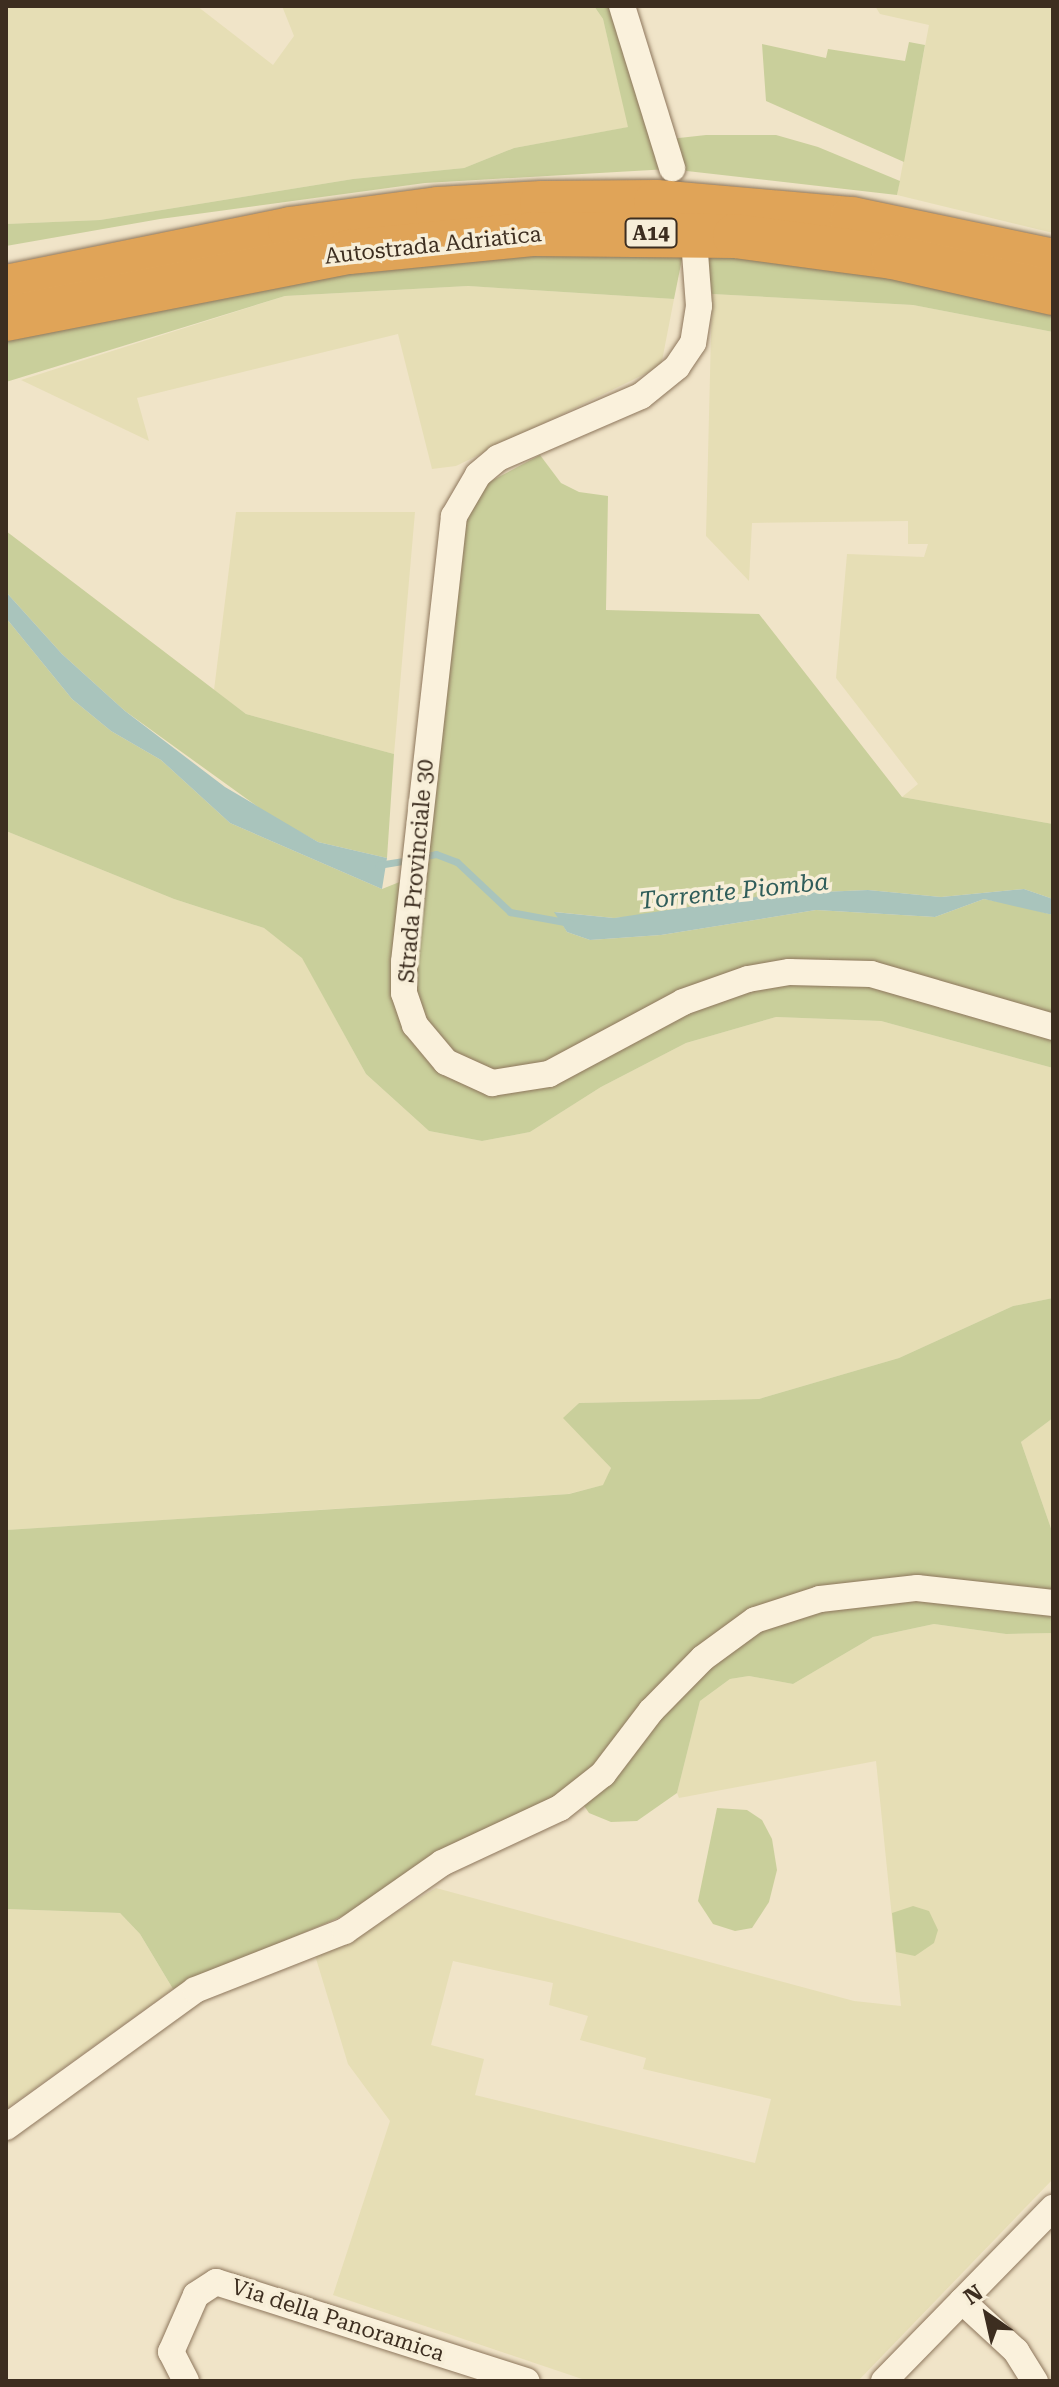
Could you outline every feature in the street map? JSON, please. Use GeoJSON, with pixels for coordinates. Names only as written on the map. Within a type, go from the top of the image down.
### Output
{"type":"FeatureCollection","features":[{"type":"Feature","properties":{"kind":"highway","name":"Autostrada Adriatica"},"geometry":{"type":"LineString","coordinates":[[6,287],[185,249],[438,209],[656,202],[893,225],[1053,261]]}},
{"type":"Feature","properties":{"kind":"highway","name":"Autostrada Adriatica"},"geometry":{"type":"LineString","coordinates":[[6,319],[349,252],[545,233],[735,236],[893,257],[1053,293]]}},
{"type":"Feature","properties":{"kind":"highway"},"geometry":{"type":"LineString","coordinates":[[6,263],[162,236],[185,249]]}},
{"type":"Feature","properties":{"kind":"street"},"geometry":{"type":"LineString","coordinates":[[622,6],[672,168]]}},
{"type":"Feature","properties":{"kind":"street","name":"Strada Provinciale 30"},"geometry":{"type":"LineString","coordinates":[[695,253],[695,330],[677,367],[641,396],[498,458],[464,494],[449,549],[408,929],[404,993],[415,1025],[446,1062],[492,1083],[549,1074],[683,1002],[748,979],[789,972],[871,974],[1053,1027]]}},
{"type":"Feature","properties":{"kind":"street"},"geometry":{"type":"LineString","coordinates":[[6,2127],[195,1990],[345,1931],[442,1863],[560,1808],[603,1774],[651,1711],[703,1658],[755,1620],[820,1599],[917,1588],[1053,1603]]}},
{"type":"Feature","properties":{"kind":"street"},"geometry":{"type":"LineString","coordinates":[[884,2381],[1053,2208]]}},
{"type":"Feature","properties":{"kind":"street","name":"Via della Panoramica"},"geometry":{"type":"LineString","coordinates":[[186,2381],[171,2352],[196,2295],[216,2282],[527,2381]]}},
{"type":"Feature","properties":{"kind":"street"},"geometry":{"type":"LineString","coordinates":[[962,2301],[1016,2351],[1035,2381]]}},
{"type":"Feature","properties":{"kind":"shaded area"},"geometry":{"type":"Polygon","coordinates":[[[6,6],[197,6],[273,65],[294,36],[282,6],[594,6],[603,19],[629,127],[514,148],[464,168],[353,179],[100,220],[6,224],[6,6]]]}},
{"type":"Feature","properties":{"kind":"shaded area"},"geometry":{"type":"Polygon","coordinates":[[[875,6],[1053,6],[1053,233],[897,195],[929,25],[880,14],[875,6]]]}},
{"type":"Feature","properties":{"kind":"shaded area"},"geometry":{"type":"Polygon","coordinates":[[[468,286],[674,299],[661,366],[456,466],[432,469],[398,334],[137,398],[149,441],[21,380],[285,296],[468,286]]]}},
{"type":"Feature","properties":{"kind":"shaded area"},"geometry":{"type":"Polygon","coordinates":[[[712,294],[913,305],[1053,332],[1053,824],[902,797],[918,784],[836,678],[847,554],[924,557],[928,544],[908,544],[908,521],[752,523],[749,581],[706,536],[712,294]]]}},
{"type":"Feature","properties":{"kind":"shaded area"},"geometry":{"type":"Polygon","coordinates":[[[236,512],[415,512],[394,754],[246,714],[214,690],[236,512]]]}},
{"type":"Feature","properties":{"kind":"shaded area"},"geometry":{"type":"Polygon","coordinates":[[[6,831],[174,899],[264,928],[302,957],[366,1074],[429,1131],[482,1141],[530,1132],[601,1087],[686,1043],[776,1017],[881,1021],[1053,1068],[1053,1298],[1013,1306],[899,1358],[759,1399],[579,1403],[564,1418],[611,1468],[604,1485],[568,1494],[6,1530],[6,831]]]}},
{"type":"Feature","properties":{"kind":"shaded area"},"geometry":{"type":"Polygon","coordinates":[[[1053,1418],[1053,1534],[1021,1442],[1053,1418]]]}},
{"type":"Feature","properties":{"kind":"shaded area"},"geometry":{"type":"Polygon","coordinates":[[[934,1624],[1006,1634],[1053,1633],[1053,2179],[858,2381],[588,2381],[333,2295],[390,2121],[348,2064],[314,1952],[361,1933],[436,1888],[854,2001],[901,2006],[876,1761],[679,1798],[677,1793],[700,1701],[730,1679],[749,1676],[793,1684],[873,1637],[934,1624]],[[453,1961],[431,2045],[484,2059],[475,2095],[755,2163],[771,2099],[643,2069],[646,2058],[580,2040],[588,2016],[549,2005],[553,1983],[453,1961]]]}},
{"type":"Feature","properties":{"kind":"shaded area"},"geometry":{"type":"Polygon","coordinates":[[[6,1909],[120,1913],[140,1934],[173,1989],[6,2109],[6,1909]]]}},
{"type":"Feature","properties":{"kind":"green space"},"geometry":{"type":"Polygon","coordinates":[[[594,6],[615,6],[669,169],[425,183],[160,219],[6,246],[6,224],[100,220],[353,179],[464,168],[514,148],[628,127],[603,19],[594,6]]]}},
{"type":"Feature","properties":{"kind":"green space"},"geometry":{"type":"Polygon","coordinates":[[[909,42],[925,45],[904,162],[766,101],[762,44],[826,58],[828,49],[905,61],[909,42]]]}},
{"type":"Feature","properties":{"kind":"green space"},"geometry":{"type":"Polygon","coordinates":[[[706,135],[776,135],[818,147],[900,181],[897,195],[678,170],[670,139],[706,135]]]}},
{"type":"Feature","properties":{"kind":"green space"},"geometry":{"type":"Polygon","coordinates":[[[706,253],[829,266],[1053,311],[1053,332],[913,305],[712,294],[706,253]]]}},
{"type":"Feature","properties":{"kind":"green space"},"geometry":{"type":"Polygon","coordinates":[[[683,254],[674,299],[468,286],[285,296],[6,382],[6,339],[322,270],[526,256],[683,254]]]}},
{"type":"Feature","properties":{"kind":"green space"},"geometry":{"type":"Polygon","coordinates":[[[540,455],[561,483],[579,492],[608,496],[606,610],[759,614],[902,797],[1053,824],[1053,899],[1024,889],[941,897],[868,890],[775,894],[668,913],[614,918],[555,912],[567,932],[590,940],[661,935],[816,910],[935,917],[984,899],[1053,915],[1053,1068],[881,1021],[776,1017],[686,1043],[601,1087],[530,1132],[482,1141],[429,1131],[366,1074],[302,958],[264,928],[174,899],[6,831],[6,618],[72,699],[111,731],[161,760],[230,823],[382,889],[417,875],[464,512],[480,487],[540,455]]]}},
{"type":"Feature","properties":{"kind":"green space"},"geometry":{"type":"Polygon","coordinates":[[[6,531],[246,714],[394,754],[387,858],[318,842],[269,815],[125,711],[62,654],[6,592],[6,531]]]}},
{"type":"Feature","properties":{"kind":"green space"},"geometry":{"type":"Polygon","coordinates":[[[1053,1298],[1053,1418],[1021,1442],[1053,1534],[1053,1633],[1006,1634],[934,1624],[873,1637],[793,1684],[749,1676],[730,1679],[700,1701],[677,1793],[637,1821],[611,1822],[589,1813],[572,1788],[471,1836],[352,1912],[173,1989],[140,1934],[120,1913],[6,1909],[6,1530],[569,1494],[603,1485],[611,1468],[563,1418],[579,1403],[759,1399],[899,1358],[1013,1306],[1053,1298]]]}},
{"type":"Feature","properties":{"kind":"green space"},"geometry":{"type":"Polygon","coordinates":[[[717,1808],[747,1810],[762,1820],[772,1839],[777,1870],[769,1902],[752,1928],[735,1931],[713,1924],[698,1901],[717,1808]]]}},
{"type":"Feature","properties":{"kind":"green space"},"geometry":{"type":"Polygon","coordinates":[[[913,1906],[929,1911],[938,1930],[934,1943],[915,1956],[896,1952],[892,1913],[913,1906]]]}},
{"type":"Feature","properties":{"kind":"water"},"geometry":{"type":"Polygon","coordinates":[[[6,592],[62,654],[125,711],[225,787],[318,842],[387,858],[382,889],[230,823],[161,760],[111,731],[72,699],[6,618],[6,592]]]}},
{"type":"Feature","properties":{"kind":"water"},"geometry":{"type":"Polygon","coordinates":[[[1024,889],[1053,899],[1053,915],[984,899],[935,917],[816,910],[661,935],[590,940],[567,932],[554,912],[614,918],[775,894],[868,890],[941,897],[1024,889]]]}},
{"type":"Feature","properties":{"kind":"waterway","name":"Torrente Piomba"},"geometry":{"type":"LineString","coordinates":[[421,857],[436,854],[457,862],[510,912],[570,923]]}},
{"type":"Feature","properties":{"kind":"waterway","name":"Torrente Piomba"},"geometry":{"type":"LineString","coordinates":[[378,865],[409,860]]}}]}
